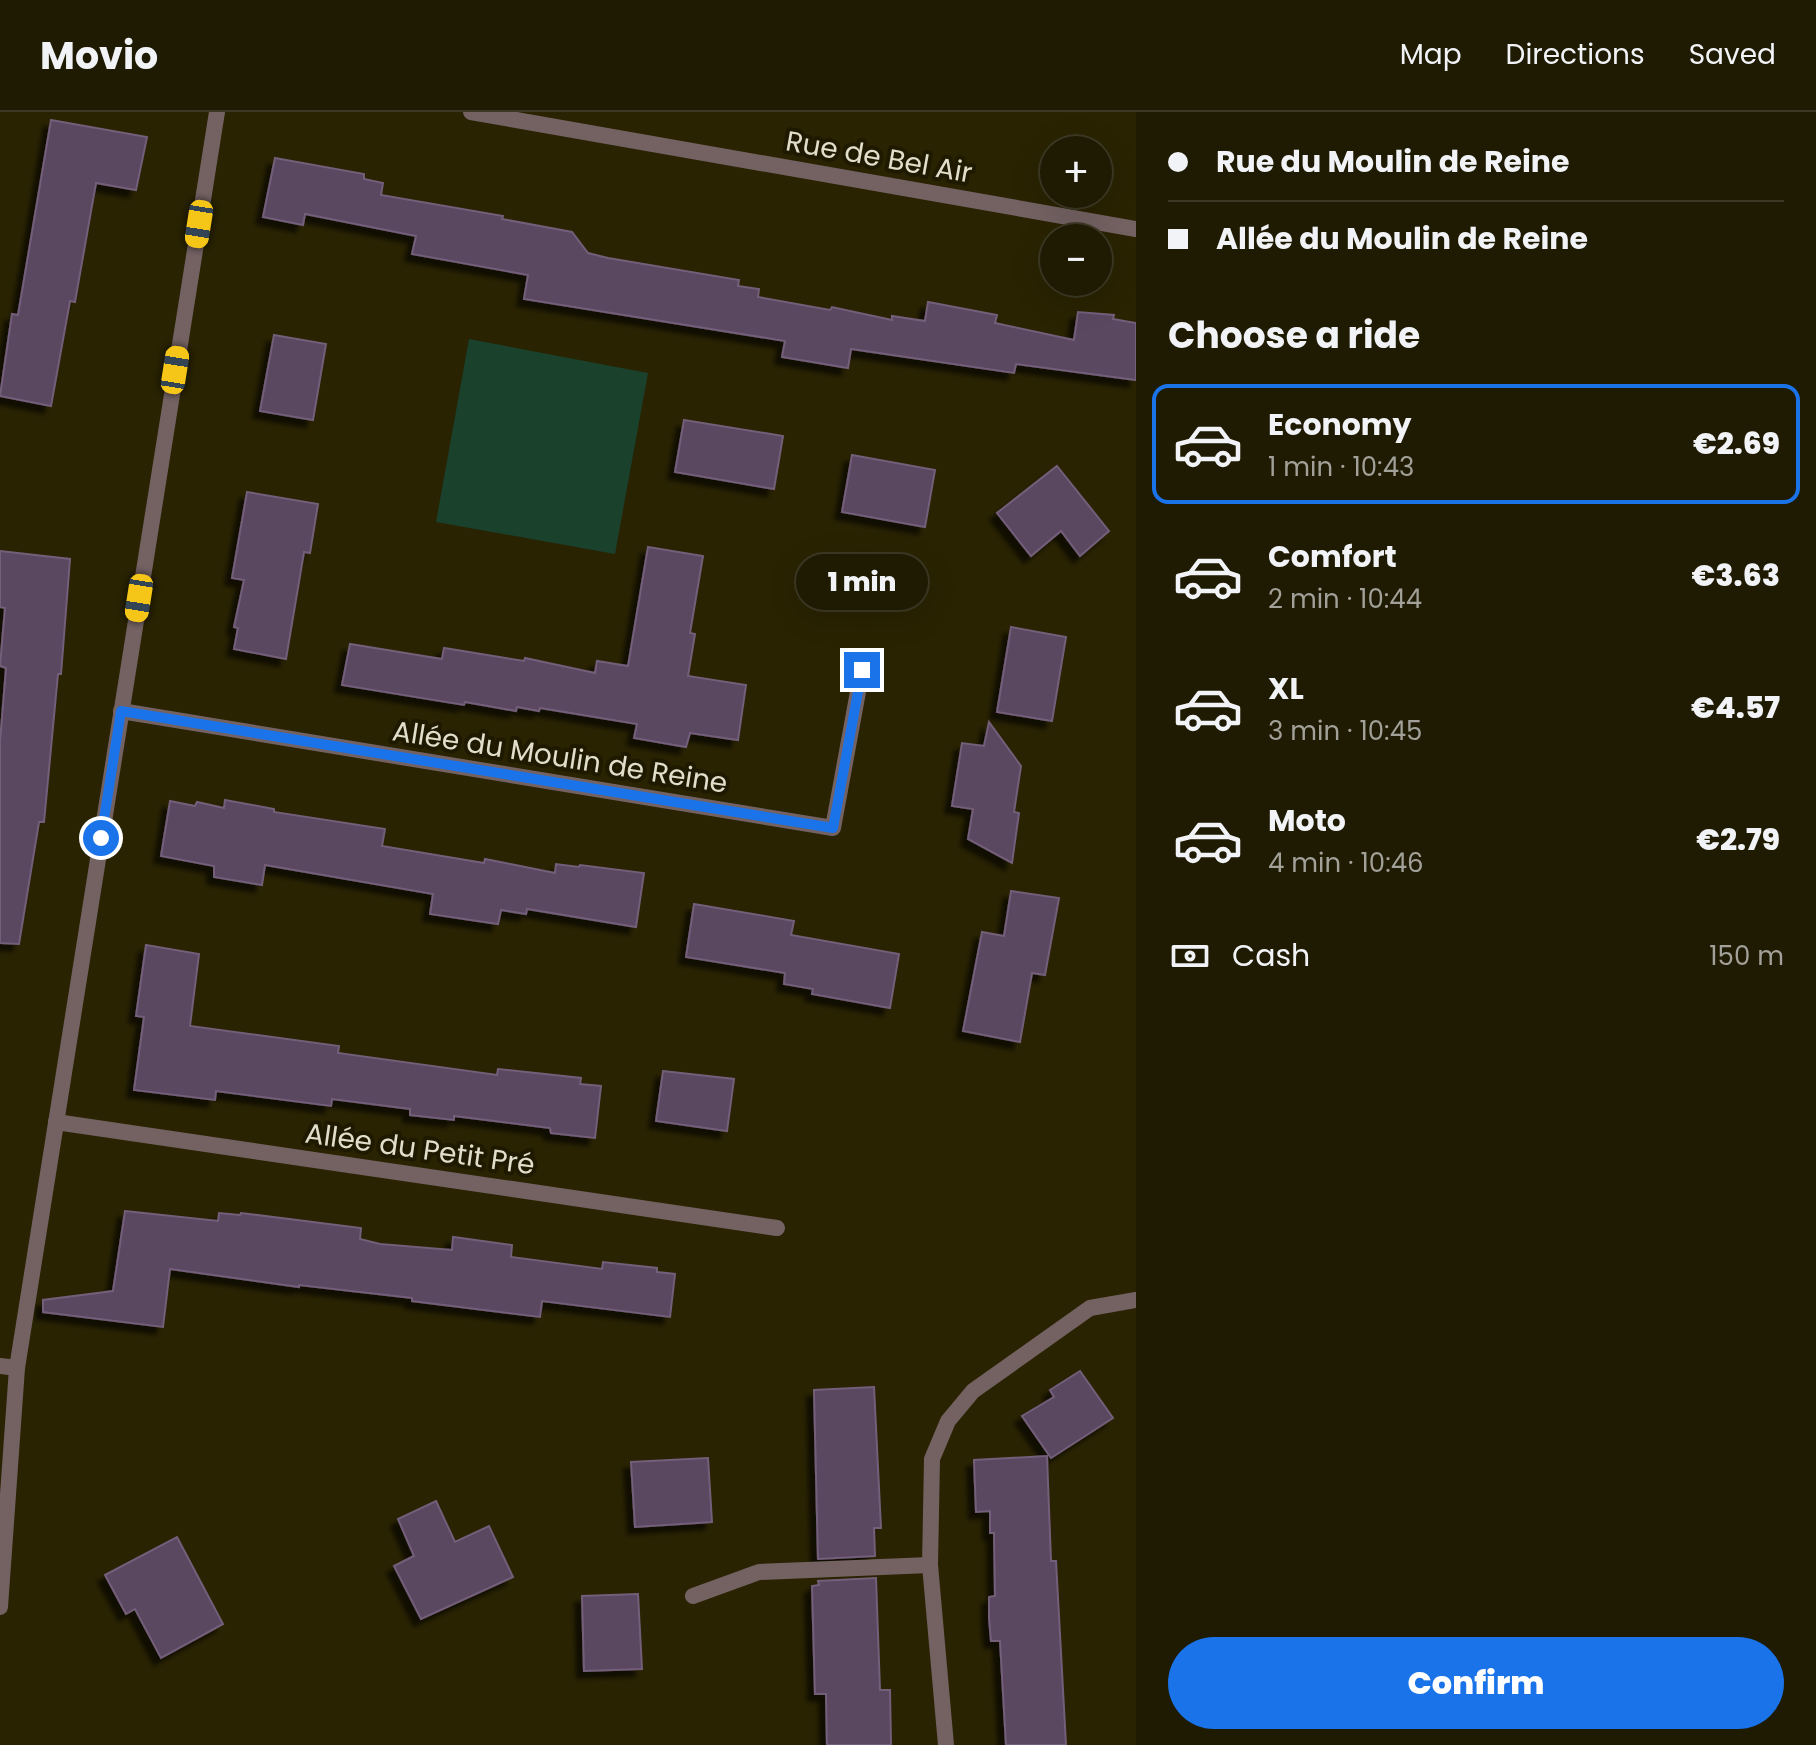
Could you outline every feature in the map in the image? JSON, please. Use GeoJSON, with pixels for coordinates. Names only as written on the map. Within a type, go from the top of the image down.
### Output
{"type":"FeatureCollection","features":[{"type":"Feature","properties":{"kind":"street"},"geometry":{"type":"LineString","coordinates":[[0,1607],[8,1367],[56,1122],[217,112]]}},
{"type":"Feature","properties":{"kind":"street","name":"Rue de Bel Air"},"geometry":{"type":"LineString","coordinates":[[471,112],[1136,229]]}},
{"type":"Feature","properties":{"kind":"street","name":"Allée du Moulin de Reine"},"geometry":{"type":"LineString","coordinates":[[121,711],[833,828],[862,670]]}},
{"type":"Feature","properties":{"kind":"street","name":"Allée du Petit Pré"},"geometry":{"type":"LineString","coordinates":[[56,1122],[777,1228]]}},
{"type":"Feature","properties":{"kind":"street"},"geometry":{"type":"LineString","coordinates":[[946,1745],[930,1565],[932,1459],[948,1421],[973,1391],[1090,1308],[1136,1300]]}},
{"type":"Feature","properties":{"kind":"street"},"geometry":{"type":"LineString","coordinates":[[693,1596],[759,1572],[930,1565]]}},
{"type":"Feature","properties":{"kind":"green space"},"geometry":{"type":"Polygon","coordinates":[[[469,339],[648,373],[615,554],[436,522],[469,339]]]}},
{"type":"Feature","properties":{"kind":"building"},"geometry":{"type":"Polygon","coordinates":[[[51,120],[147,137],[136,190],[96,183],[75,302],[70,301],[51,406],[0,396],[12,314],[18,315],[51,120]]]}},
{"type":"Feature","properties":{"kind":"building"},"geometry":{"type":"Polygon","coordinates":[[[275,158],[364,174],[364,179],[383,183],[381,195],[503,216],[502,219],[572,232],[588,253],[739,280],[738,286],[759,289],[758,297],[830,310],[832,307],[892,320],[892,316],[925,321],[928,302],[997,315],[995,323],[1074,340],[1078,312],[1114,315],[1113,319],[1136,323],[1136,380],[1016,364],[1014,373],[851,349],[848,368],[782,357],[785,341],[524,299],[528,275],[412,254],[416,236],[305,214],[303,225],[263,217],[275,158]]]}},
{"type":"Feature","properties":{"kind":"building"},"geometry":{"type":"Polygon","coordinates":[[[274,335],[326,344],[313,420],[260,411],[274,335]]]}},
{"type":"Feature","properties":{"kind":"building"},"geometry":{"type":"Polygon","coordinates":[[[684,420],[783,436],[774,489],[675,472],[684,420]]]}},
{"type":"Feature","properties":{"kind":"building"},"geometry":{"type":"Polygon","coordinates":[[[852,455],[935,470],[925,527],[842,512],[852,455]]]}},
{"type":"Feature","properties":{"kind":"building"},"geometry":{"type":"Polygon","coordinates":[[[1057,466],[1109,531],[1080,556],[1061,531],[1031,556],[997,513],[1057,466]]]}},
{"type":"Feature","properties":{"kind":"building"},"geometry":{"type":"Polygon","coordinates":[[[247,492],[318,504],[310,553],[304,552],[286,659],[234,649],[238,628],[234,627],[244,580],[232,578],[247,492]]]}},
{"type":"Feature","properties":{"kind":"building"},"geometry":{"type":"Polygon","coordinates":[[[648,547],[703,556],[690,633],[695,634],[688,676],[746,685],[738,740],[690,733],[686,747],[634,738],[637,724],[540,708],[539,711],[517,707],[516,711],[465,702],[464,705],[342,685],[350,644],[442,659],[444,648],[524,661],[525,658],[595,673],[597,661],[628,666],[648,547]]]}},
{"type":"Feature","properties":{"kind":"building"},"geometry":{"type":"Polygon","coordinates":[[[0,551],[70,559],[44,822],[39,822],[19,944],[0,943],[0,742],[6,668],[0,666],[5,608],[0,607],[0,551]]]}},
{"type":"Feature","properties":{"kind":"building"},"geometry":{"type":"Polygon","coordinates":[[[1011,627],[1066,637],[1052,721],[997,712],[1011,627]]]}},
{"type":"Feature","properties":{"kind":"building"},"geometry":{"type":"Polygon","coordinates":[[[989,722],[1021,766],[1014,812],[1019,813],[1012,863],[968,839],[973,809],[952,806],[962,743],[984,746],[989,722]]]}},
{"type":"Feature","properties":{"kind":"building"},"geometry":{"type":"Polygon","coordinates":[[[225,800],[274,809],[274,812],[385,829],[382,846],[484,863],[485,859],[555,873],[556,864],[644,873],[636,927],[527,909],[526,914],[501,910],[498,924],[430,914],[433,894],[265,865],[262,885],[214,877],[214,866],[161,856],[170,801],[195,806],[197,802],[224,808],[225,800]]]}},
{"type":"Feature","properties":{"kind":"building"},"geometry":{"type":"Polygon","coordinates":[[[1011,891],[1059,898],[1045,975],[1032,973],[1020,1042],[963,1031],[982,932],[1004,936],[1011,891]]]}},
{"type":"Feature","properties":{"kind":"building"},"geometry":{"type":"Polygon","coordinates":[[[694,904],[794,921],[791,935],[899,954],[890,1008],[812,994],[813,989],[784,984],[785,973],[686,957],[694,904]]]}},
{"type":"Feature","properties":{"kind":"building"},"geometry":{"type":"Polygon","coordinates":[[[146,945],[199,954],[190,1026],[339,1046],[338,1053],[497,1075],[498,1069],[581,1078],[580,1084],[601,1086],[595,1138],[551,1133],[550,1128],[454,1116],[454,1120],[410,1115],[410,1109],[332,1099],[331,1106],[216,1091],[215,1100],[134,1090],[144,1017],[136,1016],[146,945]]]}},
{"type":"Feature","properties":{"kind":"building"},"geometry":{"type":"Polygon","coordinates":[[[663,1071],[734,1079],[727,1131],[656,1121],[663,1071]]]}},
{"type":"Feature","properties":{"kind":"building"},"geometry":{"type":"Polygon","coordinates":[[[125,1211],[218,1221],[219,1213],[241,1213],[361,1228],[360,1239],[380,1244],[452,1250],[453,1237],[512,1245],[511,1257],[602,1269],[603,1262],[657,1268],[657,1272],[675,1274],[670,1317],[542,1301],[540,1317],[170,1269],[163,1327],[43,1312],[43,1300],[113,1291],[125,1211]]]}},
{"type":"Feature","properties":{"kind":"building"},"geometry":{"type":"Polygon","coordinates":[[[1080,1371],[1113,1418],[1051,1458],[1022,1416],[1054,1397],[1050,1390],[1080,1371]]]}},
{"type":"Feature","properties":{"kind":"building"},"geometry":{"type":"Polygon","coordinates":[[[874,1387],[881,1528],[874,1528],[875,1556],[818,1559],[814,1390],[874,1387]]]}},
{"type":"Feature","properties":{"kind":"building"},"geometry":{"type":"Polygon","coordinates":[[[1047,1456],[1051,1561],[1056,1561],[1066,1745],[1006,1745],[1000,1641],[991,1641],[989,1618],[989,1597],[995,1596],[994,1533],[990,1533],[990,1511],[976,1512],[974,1460],[1047,1456]]]}},
{"type":"Feature","properties":{"kind":"building"},"geometry":{"type":"Polygon","coordinates":[[[708,1458],[712,1522],[635,1527],[631,1462],[708,1458]]]}},
{"type":"Feature","properties":{"kind":"building"},"geometry":{"type":"Polygon","coordinates":[[[436,1501],[455,1542],[489,1526],[513,1577],[421,1619],[394,1566],[414,1556],[398,1519],[436,1501]]]}},
{"type":"Feature","properties":{"kind":"building"},"geometry":{"type":"Polygon","coordinates":[[[177,1537],[223,1624],[161,1658],[135,1609],[126,1614],[105,1575],[177,1537]]]}},
{"type":"Feature","properties":{"kind":"building"},"geometry":{"type":"Polygon","coordinates":[[[876,1578],[880,1690],[890,1690],[891,1745],[827,1745],[826,1694],[815,1694],[812,1586],[819,1585],[818,1581],[876,1578]]]}},
{"type":"Feature","properties":{"kind":"building"},"geometry":{"type":"Polygon","coordinates":[[[638,1594],[642,1669],[584,1671],[582,1596],[638,1594]]]}},
{"type":"Feature","properties":{"kind":"route"},"geometry":{"type":"LineString","coordinates":[[101,838],[121,711],[833,828],[862,670]]}}]}
